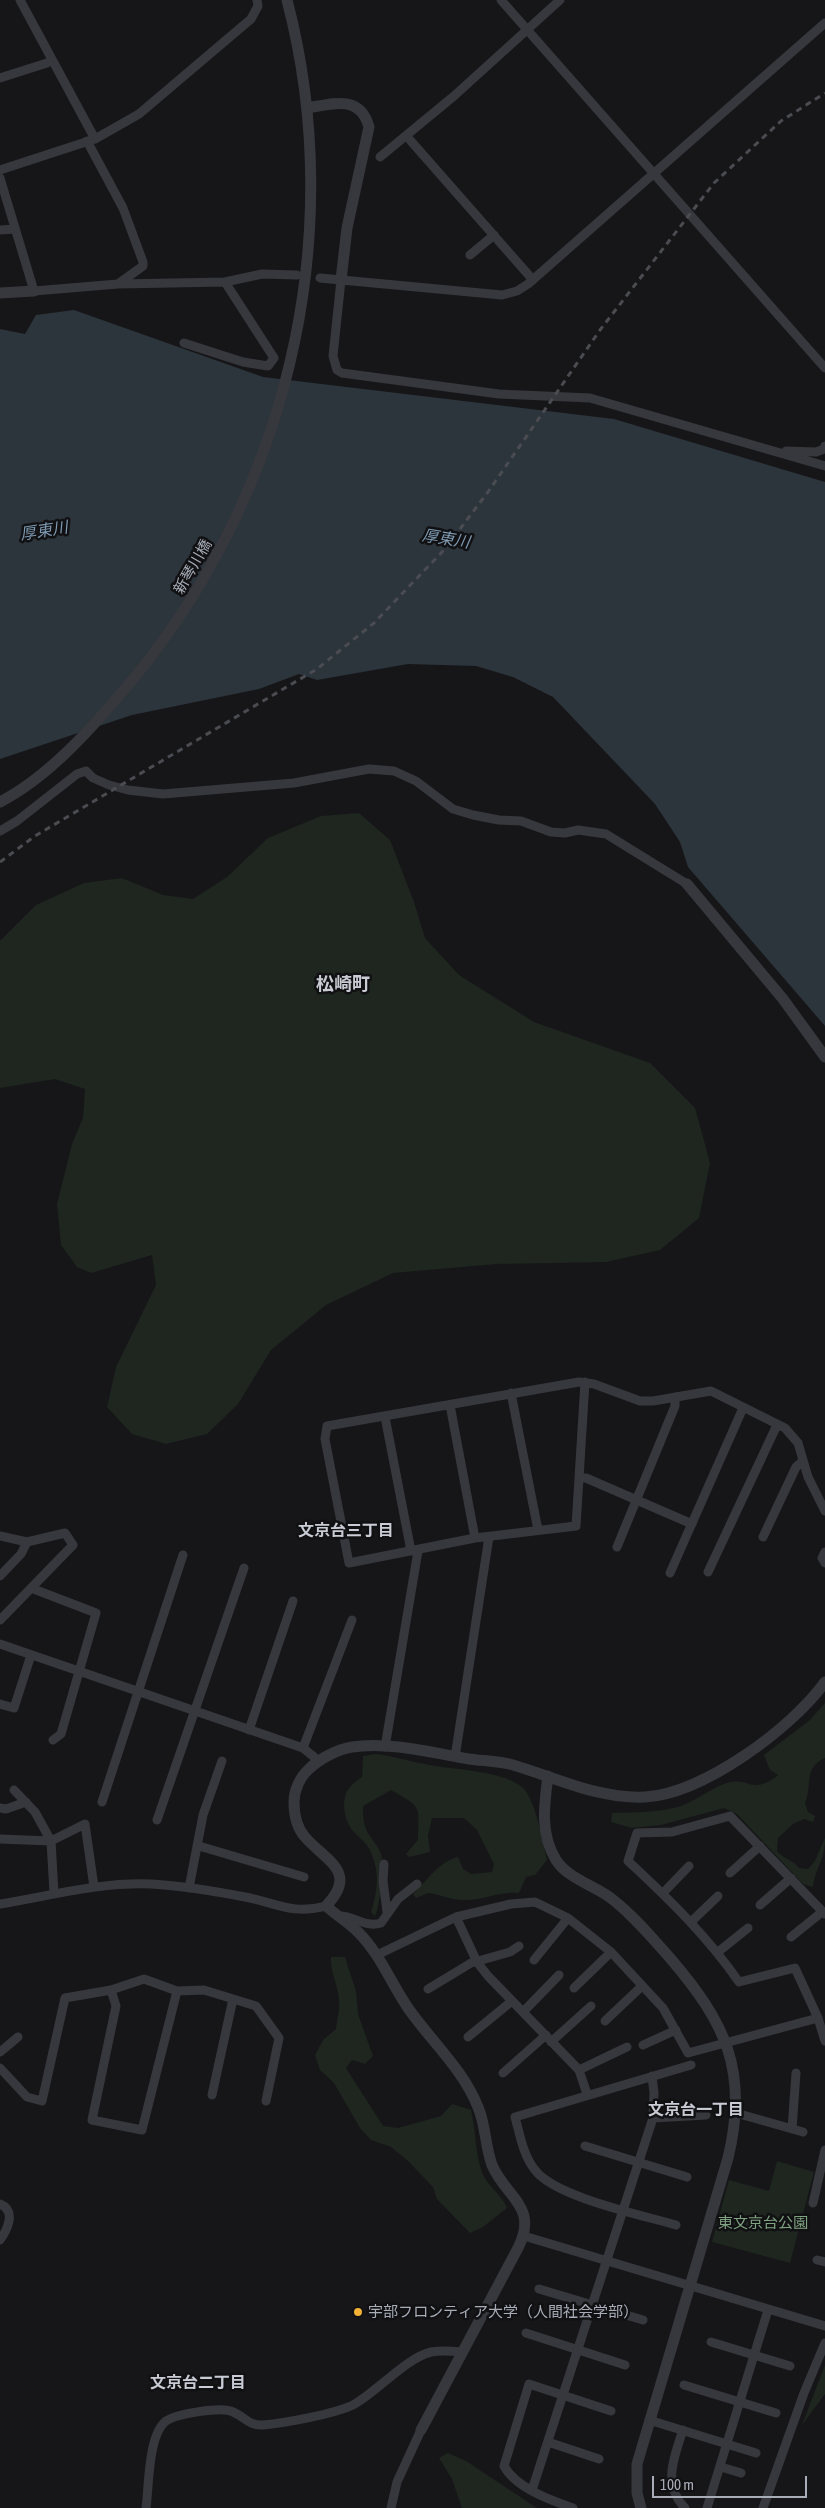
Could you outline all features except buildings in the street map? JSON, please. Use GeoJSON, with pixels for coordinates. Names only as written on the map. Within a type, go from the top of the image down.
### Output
{"type":"FeatureCollection","features":[{"type":"Feature","properties":{"kind":"street"},"geometry":{"type":"LineString","coordinates":[[20,0],[123,208],[143,262],[142,266],[118,284]]}},
{"type":"Feature","properties":{"kind":"street"},"geometry":{"type":"LineString","coordinates":[[0,170],[91,140],[139,114],[184,78],[251,19],[258,6],[257,0]]}},
{"type":"Feature","properties":{"kind":"street","name":"新琴川橋"},"geometry":{"type":"LineString","coordinates":[[0,802],[39,775],[66,751],[102,716],[143,667],[189,604],[221,549],[262,454],[290,366],[304,291],[309,249],[311,158],[308,108],[297,43],[287,0]]}},
{"type":"Feature","properties":{"kind":"street"},"geometry":{"type":"LineString","coordinates":[[500,0],[825,368]]}},
{"type":"Feature","properties":{"kind":"street"},"geometry":{"type":"LineString","coordinates":[[380,157],[454,96],[560,0]]}},
{"type":"Feature","properties":{"kind":"street"},"geometry":{"type":"LineString","coordinates":[[320,278],[384,282],[502,295],[517,291],[533,280],[825,23]]}},
{"type":"Feature","properties":{"kind":"street"},"geometry":{"type":"LineString","coordinates":[[0,78],[47,63]]}},
{"type":"Feature","properties":{"kind":"street"},"geometry":{"type":"LineString","coordinates":[[308,108],[347,103],[362,112],[369,127],[347,228],[333,356],[337,370],[342,373],[499,394],[566,395],[590,398],[825,466]]}},
{"type":"Feature","properties":{"kind":"street"},"geometry":{"type":"LineString","coordinates":[[410,140],[533,280]]}},
{"type":"Feature","properties":{"kind":"street"},"geometry":{"type":"LineString","coordinates":[[0,178],[34,291]]}},
{"type":"Feature","properties":{"kind":"street"},"geometry":{"type":"LineString","coordinates":[[0,230],[15,228]]}},
{"type":"Feature","properties":{"kind":"street"},"geometry":{"type":"LineString","coordinates":[[470,255],[494,235]]}},
{"type":"Feature","properties":{"kind":"street"},"geometry":{"type":"LineString","coordinates":[[0,293],[118,284],[225,282],[262,274],[297,275]]}},
{"type":"Feature","properties":{"kind":"street"},"geometry":{"type":"LineString","coordinates":[[184,343],[243,362],[268,366],[274,358],[225,282]]}},
{"type":"Feature","properties":{"kind":"street"},"geometry":{"type":"LineString","coordinates":[[781,453],[787,451],[816,452],[824,449],[825,446]]}},
{"type":"Feature","properties":{"kind":"street"},"geometry":{"type":"LineString","coordinates":[[0,831],[77,774],[86,771],[93,778],[109,785],[128,790],[163,794],[294,783],[381,769],[404,775],[453,809],[473,815],[499,820],[522,821],[551,832],[565,833],[578,830],[606,834],[687,884],[783,999],[825,1057]]}},
{"type":"Feature","properties":{"kind":"street"},"geometry":{"type":"LineString","coordinates":[[585,1382],[576,1526],[475,1538],[349,1563],[326,1448],[327,1426],[511,1393],[585,1382],[640,1401],[652,1401],[711,1391],[777,1424],[790,1432],[798,1443],[808,1477],[825,1511]]}},
{"type":"Feature","properties":{"kind":"street"},"geometry":{"type":"LineString","coordinates":[[511,1393],[538,1530]]}},
{"type":"Feature","properties":{"kind":"street"},"geometry":{"type":"LineString","coordinates":[[617,1547],[675,1406],[675,1397]]}},
{"type":"Feature","properties":{"kind":"street"},"geometry":{"type":"LineString","coordinates":[[450,1405],[475,1538]]}},
{"type":"Feature","properties":{"kind":"street"},"geometry":{"type":"LineString","coordinates":[[670,1572],[743,1408]]}},
{"type":"Feature","properties":{"kind":"street"},"geometry":{"type":"LineString","coordinates":[[385,1747],[414,1551],[386,1416]]}},
{"type":"Feature","properties":{"kind":"street"},"geometry":{"type":"LineString","coordinates":[[708,1572],[777,1424]]}},
{"type":"Feature","properties":{"kind":"street"},"geometry":{"type":"LineString","coordinates":[[763,1537],[796,1467],[803,1461]]}},
{"type":"Feature","properties":{"kind":"street"},"geometry":{"type":"LineString","coordinates":[[579,1478],[586,1478],[692,1524]]}},
{"type":"Feature","properties":{"kind":"street"},"geometry":{"type":"LineString","coordinates":[[0,1536],[27,1542],[65,1533],[73,1545],[0,1620]]}},
{"type":"Feature","properties":{"kind":"street"},"geometry":{"type":"LineString","coordinates":[[455,1757],[489,1537]]}},
{"type":"Feature","properties":{"kind":"street"},"geometry":{"type":"LineString","coordinates":[[0,1576],[21,1554],[27,1542]]}},
{"type":"Feature","properties":{"kind":"street"},"geometry":{"type":"LineString","coordinates":[[825,1552],[822,1558],[825,1563]]}},
{"type":"Feature","properties":{"kind":"street"},"geometry":{"type":"LineString","coordinates":[[102,1802],[183,1555]]}},
{"type":"Feature","properties":{"kind":"street"},"geometry":{"type":"LineString","coordinates":[[157,1820],[244,1568]]}},
{"type":"Feature","properties":{"kind":"street"},"geometry":{"type":"LineString","coordinates":[[31,1588],[96,1613],[61,1734],[53,1740]]}},
{"type":"Feature","properties":{"kind":"street"},"geometry":{"type":"LineString","coordinates":[[249,1730],[293,1601]]}},
{"type":"Feature","properties":{"kind":"street"},"geometry":{"type":"LineString","coordinates":[[303,1748],[352,1620]]}},
{"type":"Feature","properties":{"kind":"street"},"geometry":{"type":"LineString","coordinates":[[0,1644],[30,1656],[303,1748],[319,1761]]}},
{"type":"Feature","properties":{"kind":"street"},"geometry":{"type":"LineString","coordinates":[[0,1704],[14,1708],[30,1656]]}},
{"type":"Feature","properties":{"kind":"street"},"geometry":{"type":"LineString","coordinates":[[0,1904],[94,1887],[149,1884],[247,1897],[281,1908],[298,1910],[326,1906],[338,1891],[338,1871],[334,1862],[305,1837],[297,1822],[294,1807],[294,1796],[303,1776],[319,1761],[351,1747],[385,1747],[511,1764],[584,1789],[626,1797],[646,1797],[694,1784],[719,1770],[789,1722],[804,1708],[825,1682]]}},
{"type":"Feature","properties":{"kind":"street"},"geometry":{"type":"LineString","coordinates":[[189,1888],[199,1846],[198,1835],[222,1761]]}},
{"type":"Feature","properties":{"kind":"street"},"geometry":{"type":"LineString","coordinates":[[548,1776],[544,1820],[549,1845],[558,1863],[612,1899],[663,1950],[705,2000],[726,2044],[734,2075],[736,2113],[728,2158],[637,2464],[636,2486],[641,2508]]}},
{"type":"Feature","properties":{"kind":"street"},"geometry":{"type":"LineString","coordinates":[[14,1790],[35,1812],[51,1841],[54,1893]]}},
{"type":"Feature","properties":{"kind":"street"},"geometry":{"type":"LineString","coordinates":[[0,1808],[6,1809],[26,1802]]}},
{"type":"Feature","properties":{"kind":"street"},"geometry":{"type":"LineString","coordinates":[[791,1937],[824,1913],[730,1816],[672,1832],[637,1833],[628,1861],[692,1921],[718,1952],[738,1982],[795,1968],[824,2035]]}},
{"type":"Feature","properties":{"kind":"street"},"geometry":{"type":"LineString","coordinates":[[0,1839],[51,1841],[85,1824],[94,1887]]}},
{"type":"Feature","properties":{"kind":"street"},"geometry":{"type":"LineString","coordinates":[[199,1846],[304,1877]]}},
{"type":"Feature","properties":{"kind":"street"},"geometry":{"type":"LineString","coordinates":[[730,1873],[760,1846]]}},
{"type":"Feature","properties":{"kind":"street"},"geometry":{"type":"LineString","coordinates":[[384,1864],[384,1898],[387,1912]]}},
{"type":"Feature","properties":{"kind":"street"},"geometry":{"type":"LineString","coordinates":[[663,1893],[689,1866]]}},
{"type":"Feature","properties":{"kind":"street"},"geometry":{"type":"LineString","coordinates":[[760,1905],[791,1878]]}},
{"type":"Feature","properties":{"kind":"street"},"geometry":{"type":"LineString","coordinates":[[337,1916],[353,1918],[365,1925],[381,1923],[387,1912],[405,1892],[417,1884]]}},
{"type":"Feature","properties":{"kind":"street"},"geometry":{"type":"LineString","coordinates":[[692,1921],[718,1896]]}},
{"type":"Feature","properties":{"kind":"street"},"geometry":{"type":"LineString","coordinates":[[377,1955],[456,1917],[511,1904],[535,1902],[568,1918],[611,1952],[663,2008],[688,2053],[818,2018]]}},
{"type":"Feature","properties":{"kind":"street"},"geometry":{"type":"LineString","coordinates":[[326,1906],[357,1931],[377,1955],[408,2008],[469,2089],[483,2123],[488,2154],[493,2167],[498,2177],[522,2207],[524,2217],[524,2236],[421,2430],[397,2482],[391,2508]]}},
{"type":"Feature","properties":{"kind":"street"},"geometry":{"type":"LineString","coordinates":[[456,1917],[477,1962],[579,2070],[587,2094]]}},
{"type":"Feature","properties":{"kind":"street"},"geometry":{"type":"LineString","coordinates":[[534,1960],[568,1918]]}},
{"type":"Feature","properties":{"kind":"street"},"geometry":{"type":"LineString","coordinates":[[718,1952],[748,1928]]}},
{"type":"Feature","properties":{"kind":"street"},"geometry":{"type":"LineString","coordinates":[[428,1989],[471,1963],[510,1952],[519,1946]]}},
{"type":"Feature","properties":{"kind":"street"},"geometry":{"type":"LineString","coordinates":[[574,1988],[611,1952]]}},
{"type":"Feature","properties":{"kind":"street"},"geometry":{"type":"LineString","coordinates":[[523,2012],[559,1975]]}},
{"type":"Feature","properties":{"kind":"street"},"geometry":{"type":"LineString","coordinates":[[0,2068],[27,2097],[42,2101],[64,1998],[111,1990],[144,1979],[177,1991],[204,1990],[256,2006],[279,2038],[266,2101]]}},
{"type":"Feature","properties":{"kind":"street"},"geometry":{"type":"LineString","coordinates":[[605,2020],[642,1986]]}},
{"type":"Feature","properties":{"kind":"street"},"geometry":{"type":"LineString","coordinates":[[111,1990],[116,2006],[92,2120],[142,2130],[177,1991]]}},
{"type":"Feature","properties":{"kind":"street"},"geometry":{"type":"LineString","coordinates":[[212,2095],[233,1999]]}},
{"type":"Feature","properties":{"kind":"street"},"geometry":{"type":"LineString","coordinates":[[468,2037],[512,2001]]}},
{"type":"Feature","properties":{"kind":"street"},"geometry":{"type":"LineString","coordinates":[[503,2073],[591,2006]]}},
{"type":"Feature","properties":{"kind":"street"},"geometry":{"type":"LineString","coordinates":[[642,2046],[676,2030]]}},
{"type":"Feature","properties":{"kind":"street"},"geometry":{"type":"LineString","coordinates":[[0,2052],[18,2037]]}},
{"type":"Feature","properties":{"kind":"street"},"geometry":{"type":"LineString","coordinates":[[579,2070],[627,2047]]}},
{"type":"Feature","properties":{"kind":"street"},"geometry":{"type":"LineString","coordinates":[[676,2226],[570,2193],[551,2185],[534,2170],[525,2153],[515,2117],[587,2094],[691,2065]]}},
{"type":"Feature","properties":{"kind":"street"},"geometry":{"type":"LineString","coordinates":[[792,2129],[796,2073]]}},
{"type":"Feature","properties":{"kind":"street"},"geometry":{"type":"LineString","coordinates":[[532,2490],[653,2118],[654,2093],[652,2076]]}},
{"type":"Feature","properties":{"kind":"street"},"geometry":{"type":"LineString","coordinates":[[736,2113],[804,2132]]}},
{"type":"Feature","properties":{"kind":"street"},"geometry":{"type":"LineString","coordinates":[[653,2118],[706,2115]]}},
{"type":"Feature","properties":{"kind":"street"},"geometry":{"type":"LineString","coordinates":[[585,2146],[687,2177]]}},
{"type":"Feature","properties":{"kind":"street"},"geometry":{"type":"LineString","coordinates":[[813,2203],[825,2150]]}},
{"type":"Feature","properties":{"kind":"street"},"geometry":{"type":"LineString","coordinates":[[0,2204],[4,2206],[9,2214],[10,2223],[0,2240]]}},
{"type":"Feature","properties":{"kind":"street"},"geometry":{"type":"LineString","coordinates":[[524,2236],[825,2326]]}},
{"type":"Feature","properties":{"kind":"street"},"geometry":{"type":"LineString","coordinates":[[539,2288],[643,2320]]}},
{"type":"Feature","properties":{"kind":"street"},"geometry":{"type":"LineString","coordinates":[[708,2508],[768,2310]]}},
{"type":"Feature","properties":{"kind":"street"},"geometry":{"type":"LineString","coordinates":[[526,2333],[625,2365]]}},
{"type":"Feature","properties":{"kind":"street"},"geometry":{"type":"LineString","coordinates":[[711,2342],[790,2366]]}},
{"type":"Feature","properties":{"kind":"street"},"geometry":{"type":"LineString","coordinates":[[763,2508],[804,2393],[825,2342]]}},
{"type":"Feature","properties":{"kind":"street"},"geometry":{"type":"LineString","coordinates":[[146,2508],[154,2442],[165,2422],[175,2416],[222,2409],[233,2412],[252,2424],[263,2425],[316,2415],[350,2406],[366,2397],[421,2356],[432,2352],[462,2352]]}},
{"type":"Feature","properties":{"kind":"street"},"geometry":{"type":"LineString","coordinates":[[573,2508],[532,2490],[508,2474],[504,2466],[529,2384],[611,2412]]}},
{"type":"Feature","properties":{"kind":"street"},"geometry":{"type":"LineString","coordinates":[[684,2385],[776,2413]]}},
{"type":"Feature","properties":{"kind":"street"},"geometry":{"type":"LineString","coordinates":[[649,2420],[756,2453]]}},
{"type":"Feature","properties":{"kind":"street"},"geometry":{"type":"LineString","coordinates":[[683,2430],[671,2476],[674,2493],[685,2508]]}},
{"type":"Feature","properties":{"kind":"street"},"geometry":{"type":"LineString","coordinates":[[548,2442],[599,2458]]}},
{"type":"Feature","properties":{"kind":"street"},"geometry":{"type":"LineString","coordinates":[[721,2467],[741,2473]]}},
{"type":"Feature","properties":{"kind":"green space"},"geometry":{"type":"Polygon","coordinates":[[[359,813],[390,840],[414,902],[425,938],[459,975],[534,1022],[650,1063],[695,1108],[710,1163],[699,1218],[660,1250],[606,1262],[497,1264],[393,1273],[326,1305],[271,1350],[238,1404],[207,1434],[166,1444],[132,1434],[107,1407],[116,1367],[156,1285],[152,1255],[91,1273],[77,1267],[61,1245],[57,1204],[72,1144],[83,1118],[85,1089],[55,1079],[0,1088],[0,941],[36,905],[84,883],[122,878],[163,895],[193,899],[227,877],[268,838],[321,816],[359,813]]]}},
{"type":"Feature","properties":{"kind":"green space"},"geometry":{"type":"Polygon","coordinates":[[[825,1703],[825,1758],[818,1762],[811,1772],[805,1803],[808,1812],[815,1816],[813,1822],[804,1819],[793,1824],[778,1838],[777,1851],[799,1868],[808,1869],[815,1861],[825,1838],[822,1859],[813,1887],[803,1884],[737,1814],[724,1808],[661,1825],[632,1828],[611,1822],[612,1813],[646,1812],[681,1806],[727,1783],[741,1782],[756,1785],[769,1781],[778,1775],[770,1770],[764,1755],[810,1720],[825,1703]]]}},
{"type":"Feature","properties":{"kind":"green space"},"geometry":{"type":"Polygon","coordinates":[[[376,1754],[478,1772],[506,1778],[517,1783],[525,1790],[533,1805],[547,1860],[535,1875],[526,1877],[519,1893],[504,1893],[470,1900],[454,1899],[428,1893],[416,1898],[413,1894],[439,1867],[451,1859],[458,1857],[463,1869],[471,1874],[492,1872],[494,1864],[477,1830],[464,1818],[432,1818],[428,1836],[430,1852],[409,1857],[406,1854],[418,1840],[419,1820],[417,1808],[391,1790],[363,1806],[366,1829],[380,1851],[382,1859],[381,1888],[375,1916],[371,1912],[377,1884],[376,1869],[368,1847],[353,1831],[347,1821],[344,1803],[350,1787],[362,1777],[363,1756],[376,1754]]]}},
{"type":"Feature","properties":{"kind":"green space"},"geometry":{"type":"Polygon","coordinates":[[[331,1957],[345,1957],[356,1991],[358,2014],[373,2056],[365,2064],[352,2060],[346,2068],[383,2126],[398,2128],[441,2116],[452,2104],[471,2110],[483,2175],[507,2208],[483,2227],[470,2233],[437,2199],[433,2187],[408,2161],[391,2147],[371,2140],[360,2128],[334,2083],[320,2070],[315,2055],[323,2040],[336,2029],[339,2011],[338,1994],[331,1957]]]}},
{"type":"Feature","properties":{"kind":"green space","name":"東文京台公園"},"geometry":{"type":"Polygon","coordinates":[[[777,2161],[814,2172],[790,2263],[712,2242],[729,2180],[769,2191],[777,2161]]]}},
{"type":"Feature","properties":{"kind":"green space"},"geometry":{"type":"Polygon","coordinates":[[[825,2365],[825,2394],[802,2425],[825,2365]]]}},
{"type":"Feature","properties":{"kind":"green space"},"geometry":{"type":"Polygon","coordinates":[[[448,2453],[466,2461],[537,2508],[462,2508],[452,2479],[439,2458],[448,2453]]]}},
{"type":"Feature","properties":{"kind":"water","name":"厚東川"},"geometry":{"type":"Polygon","coordinates":[[[74,310],[263,377],[614,419],[825,482],[825,1026],[688,867],[680,842],[655,804],[553,697],[513,677],[476,666],[408,664],[317,680],[299,674],[259,689],[132,715],[0,759],[0,329],[25,334],[36,315],[74,310]]]}},
{"type":"Feature","properties":{"kind":"railway"},"geometry":{"type":"LineString","coordinates":[[0,862],[35,836],[317,669],[374,623],[444,550],[488,492],[600,330],[714,183],[781,121],[825,93]]}},
{"type":"Feature","properties":{"kind":"place","name":"宇部フロンティア大学（人間社会学部）"},"geometry":{"type":"Point","coordinates":[358,2312]}},
{"type":"Feature","properties":{"kind":"district","name":"松崎町"},"geometry":{"type":"Point","coordinates":[343,984]}},
{"type":"Feature","properties":{"kind":"district","name":"文京台三丁目"},"geometry":{"type":"Point","coordinates":[346,1531]}},
{"type":"Feature","properties":{"kind":"district","name":"文京台一丁目"},"geometry":{"type":"Point","coordinates":[696,2110]}},
{"type":"Feature","properties":{"kind":"district","name":"文京台二丁目"},"geometry":{"type":"Point","coordinates":[198,2383]}}]}
